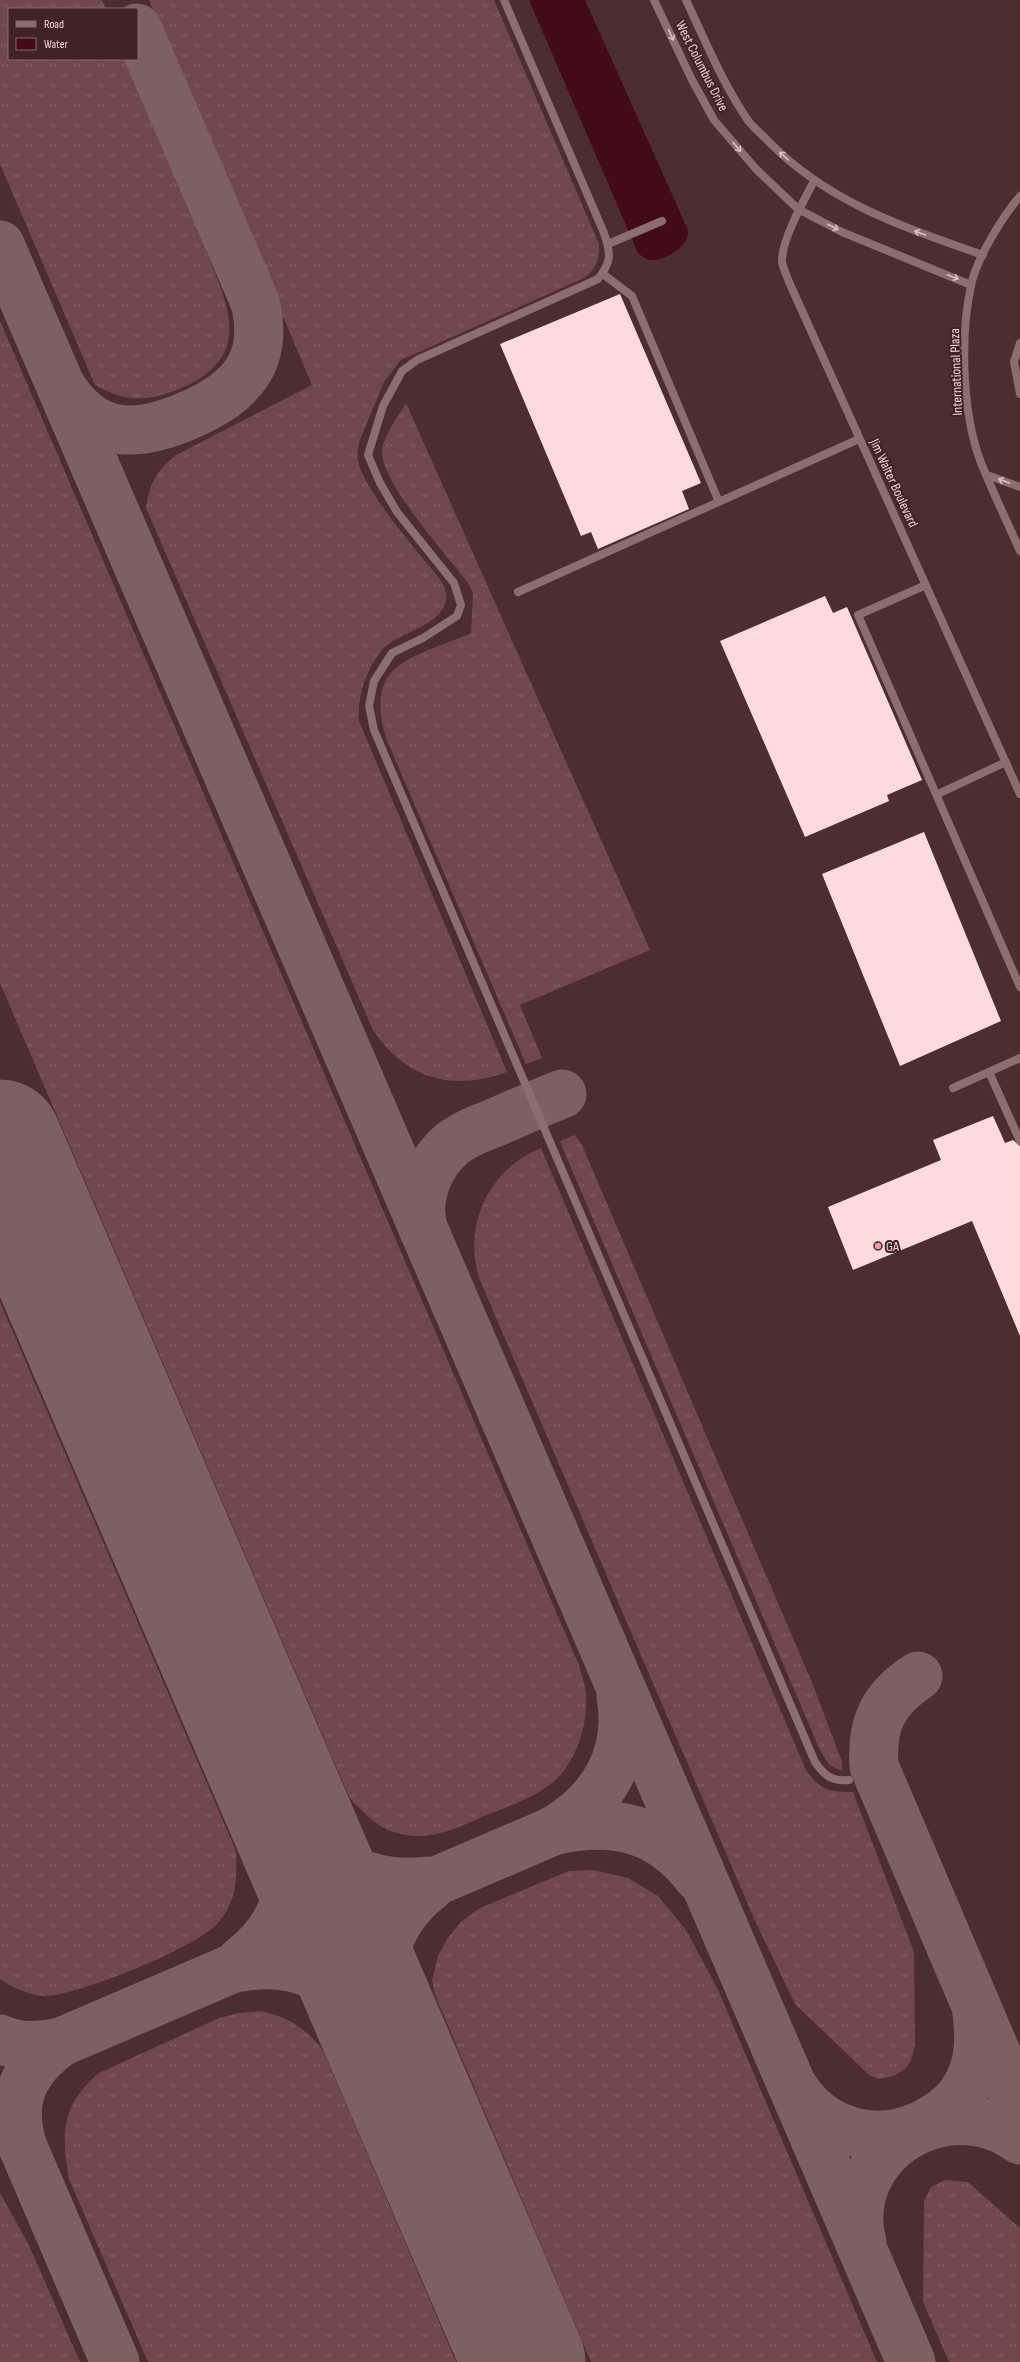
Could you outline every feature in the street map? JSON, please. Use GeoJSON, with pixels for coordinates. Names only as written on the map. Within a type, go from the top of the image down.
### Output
{"type":"FeatureCollection","features":[{"type":"Feature","properties":{"kind":"street"},"geometry":{"type":"LineString","coordinates":[[504,0],[608,244],[608,267],[598,279],[417,360],[402,371],[383,406],[368,455],[380,483],[397,512],[454,583],[461,605],[457,616],[423,638],[392,653],[374,681],[369,706],[374,730],[814,1762],[822,1773],[830,1778],[840,1781],[849,1780]]}},
{"type":"Feature","properties":{"kind":"street","name":"West Columbus Drive"},"geometry":{"type":"LineString","coordinates":[[654,0],[692,80],[714,120],[756,169],[798,209],[842,232],[971,285]]}},
{"type":"Feature","properties":{"kind":"street","name":"West Columbus Drive"},"geometry":{"type":"LineString","coordinates":[[686,0],[718,68],[748,120],[782,155],[814,181],[850,202],[899,226],[983,255]]}},
{"type":"Feature","properties":{"kind":"street","name":"Jim Walter Boulevard"},"geometry":{"type":"LineString","coordinates":[[814,181],[798,209],[785,246],[782,262],[788,282],[1020,794]]}},
{"type":"Feature","properties":{"kind":"street","name":"International Plaza"},"geometry":{"type":"LineString","coordinates":[[1020,196],[1007,211],[983,255],[971,285],[966,335],[966,382],[971,427],[980,459],[1020,551]]}},
{"type":"Feature","properties":{"kind":"street"},"geometry":{"type":"LineString","coordinates":[[608,244],[662,221]]}},
{"type":"Feature","properties":{"kind":"street"},"geometry":{"type":"LineString","coordinates":[[602,274],[632,296],[719,502]]}},
{"type":"Feature","properties":{"kind":"street"},"geometry":{"type":"LineString","coordinates":[[1020,343],[1014,362],[1020,394]]}},
{"type":"Feature","properties":{"kind":"street"},"geometry":{"type":"LineString","coordinates":[[518,592],[859,439]]}},
{"type":"Feature","properties":{"kind":"street"},"geometry":{"type":"LineString","coordinates":[[987,475],[1020,487]]}},
{"type":"Feature","properties":{"kind":"street"},"geometry":{"type":"LineString","coordinates":[[926,585],[858,615],[938,794],[1020,986]]}},
{"type":"Feature","properties":{"kind":"street"},"geometry":{"type":"LineString","coordinates":[[938,794],[1006,762]]}},
{"type":"Feature","properties":{"kind":"street"},"geometry":{"type":"LineString","coordinates":[[953,1088],[1020,1058]]}},
{"type":"Feature","properties":{"kind":"street"},"geometry":{"type":"LineString","coordinates":[[990,1072],[1020,1141]]}},
{"type":"Feature","properties":{"kind":"green space"},"geometry":{"type":"Polygon","coordinates":[[[0,0],[102,0],[106,8],[8,8],[8,60],[128,60],[187,202],[226,304],[229,334],[227,346],[220,360],[202,377],[188,385],[169,393],[148,398],[128,398],[117,395],[95,385],[0,164],[0,0]]]}},
{"type":"Feature","properties":{"kind":"green space"},"geometry":{"type":"Polygon","coordinates":[[[149,0],[494,0],[599,244],[598,259],[592,271],[584,278],[401,360],[384,382],[359,442],[358,449],[358,460],[361,471],[376,498],[440,580],[446,593],[445,604],[440,613],[421,627],[389,643],[376,658],[367,675],[361,693],[359,721],[507,1072],[487,1078],[467,1081],[431,1077],[415,1070],[400,1060],[386,1047],[373,1030],[146,508],[155,478],[163,467],[176,455],[312,385],[149,0]]]}},
{"type":"Feature","properties":{"kind":"green space"},"geometry":{"type":"Polygon","coordinates":[[[0,321],[579,1665],[586,1691],[585,1718],[579,1743],[568,1765],[560,1775],[552,1783],[528,1798],[442,1833],[420,1836],[390,1831],[377,1824],[350,1799],[0,983],[0,321]]]}},
{"type":"Feature","properties":{"kind":"green space"},"geometry":{"type":"Polygon","coordinates":[[[406,403],[650,950],[520,1005],[542,1058],[526,1064],[386,738],[381,712],[382,692],[388,677],[399,666],[413,657],[471,633],[473,593],[468,583],[417,519],[392,482],[385,466],[382,452],[385,440],[406,403]]]}},
{"type":"Feature","properties":{"kind":"green space"},"geometry":{"type":"Polygon","coordinates":[[[575,1135],[582,1145],[813,1685],[842,1762],[842,1771],[829,1765],[819,1748],[572,1170],[560,1141],[575,1135]]]}},
{"type":"Feature","properties":{"kind":"green space"},"geometry":{"type":"Polygon","coordinates":[[[541,1148],[806,1770],[821,1786],[831,1790],[853,1792],[914,1952],[915,2045],[911,2060],[906,2068],[894,2076],[879,2079],[869,2075],[795,2004],[756,1923],[479,1278],[475,1258],[475,1238],[478,1219],[484,1201],[494,1184],[507,1170],[523,1157],[541,1148]]]}},
{"type":"Feature","properties":{"kind":"green space"},"geometry":{"type":"Polygon","coordinates":[[[0,1302],[236,1851],[236,1880],[232,1898],[224,1915],[218,1923],[206,1933],[187,1945],[163,1957],[109,1979],[61,1994],[45,1996],[40,1996],[21,1990],[0,1979],[0,1302]]]}},
{"type":"Feature","properties":{"kind":"green space"},"geometry":{"type":"Polygon","coordinates":[[[592,1870],[628,1878],[658,1896],[686,1930],[718,1990],[877,2362],[591,2362],[435,1995],[432,1980],[438,1956],[447,1939],[461,1922],[480,1908],[569,1871],[592,1870]]]}},
{"type":"Feature","properties":{"kind":"green space"},"geometry":{"type":"Polygon","coordinates":[[[261,2011],[281,2017],[296,2024],[303,2029],[323,2050],[456,2362],[148,2362],[69,2179],[66,2163],[65,2134],[71,2108],[86,2085],[99,2073],[219,2018],[239,2013],[261,2011]]]}},
{"type":"Feature","properties":{"kind":"green space"},"geometry":{"type":"Polygon","coordinates":[[[945,2180],[968,2182],[1020,2228],[1020,2362],[949,2362],[923,2302],[924,2201],[931,2187],[945,2180]]]}},
{"type":"Feature","properties":{"kind":"green space"},"geometry":{"type":"Polygon","coordinates":[[[0,2193],[28,2243],[80,2362],[0,2362],[0,2193]]]}},
{"type":"Feature","properties":{"kind":"water"},"geometry":{"type":"Polygon","coordinates":[[[529,0],[585,0],[688,230],[688,236],[685,242],[670,255],[657,260],[649,260],[638,253],[529,0]]]}},
{"type":"Feature","properties":{"kind":"building"},"geometry":{"type":"Polygon","coordinates":[[[620,294],[701,483],[682,491],[689,509],[598,549],[591,532],[581,536],[500,344],[620,294]]]}},
{"type":"Feature","properties":{"kind":"building"},"geometry":{"type":"Polygon","coordinates":[[[825,596],[833,613],[847,607],[922,780],[887,795],[889,801],[805,837],[720,641],[825,596]]]}},
{"type":"Feature","properties":{"kind":"building"},"geometry":{"type":"Polygon","coordinates":[[[924,832],[1001,1021],[900,1066],[822,874],[924,832]]]}},
{"type":"Feature","properties":{"kind":"building","name":"GA"},"geometry":{"type":"Polygon","coordinates":[[[993,1116],[1005,1143],[1013,1140],[1020,1146],[1020,1336],[972,1221],[853,1270],[828,1207],[941,1160],[933,1140],[993,1116]]]}},
{"type":"Feature","properties":{"kind":"taxiway"},"geometry":{"type":"LineString","coordinates":[[63,389],[76,406],[90,418],[104,425],[120,429],[136,430],[153,427],[189,415],[223,396],[247,373],[254,358],[258,342],[259,323],[255,302],[138,30]]}},
{"type":"Feature","properties":{"kind":"taxiway"},"geometry":{"type":"LineString","coordinates":[[0,245],[911,2362]]}},
{"type":"Feature","properties":{"kind":"taxiway"},"geometry":{"type":"LineString","coordinates":[[424,1231],[421,1219],[422,1195],[430,1172],[444,1151],[462,1137],[562,1094]]}},
{"type":"Feature","properties":{"kind":"taxiway"},"geometry":{"type":"LineString","coordinates":[[225,1654],[295,1816],[306,1833],[320,1848],[351,1870],[388,1881],[428,1881]]}},
{"type":"Feature","properties":{"kind":"taxiway"},"geometry":{"type":"LineString","coordinates":[[918,1676],[896,1694],[882,1714],[877,1725],[875,1737],[874,1766],[1020,2109]]}},
{"type":"Feature","properties":{"kind":"taxiway"},"geometry":{"type":"LineString","coordinates":[[23,2147],[17,2115],[18,2101],[22,2087],[28,2075],[37,2063],[61,2042],[553,1831],[571,1819],[586,1806],[610,1775],[622,1738],[623,1718],[621,1696]]}},
{"type":"Feature","properties":{"kind":"taxiway"},"geometry":{"type":"LineString","coordinates":[[241,1961],[259,1945],[273,1928],[289,1890],[291,1848],[287,1826],[280,1804]]}},
{"type":"Feature","properties":{"kind":"taxiway"},"geometry":{"type":"LineString","coordinates":[[553,1831],[595,1825],[615,1826],[633,1830],[651,1837],[668,1847],[683,1860],[698,1877]]}},
{"type":"Feature","properties":{"kind":"taxiway"},"geometry":{"type":"LineString","coordinates":[[431,1886],[415,1900],[402,1916],[392,1934],[385,1952],[381,1972],[381,1992],[383,2013],[388,2033],[455,2191]]}},
{"type":"Feature","properties":{"kind":"taxiway"},"geometry":{"type":"LineString","coordinates":[[242,1967],[266,1965],[288,1967],[309,1972],[328,1981],[345,1993],[360,2008],[373,2026],[384,2047]]}},
{"type":"Feature","properties":{"kind":"taxiway"},"geometry":{"type":"LineString","coordinates":[[796,2091],[809,2107],[825,2119],[842,2128],[860,2133],[879,2135],[898,2133],[917,2127],[945,2111],[958,2099],[968,2084],[977,2058],[979,2031],[977,2013]]}},
{"type":"Feature","properties":{"kind":"taxiway"},"geometry":{"type":"LineString","coordinates":[[0,2039],[22,2045],[61,2042]]}},
{"type":"Feature","properties":{"kind":"taxiway"},"geometry":{"type":"LineString","coordinates":[[10,2117],[115,2362]]}},
{"type":"Feature","properties":{"kind":"taxiway"},"geometry":{"type":"LineString","coordinates":[[862,2243],[859,2210],[867,2181],[882,2156],[905,2137],[931,2125],[961,2121],[991,2125],[1020,2140]]}},
{"type":"Feature","properties":{"kind":"runway"},"geometry":{"type":"LineString","coordinates":[[0,1141],[524,2362]]}},
{"type":"Feature","properties":{"kind":"place","name":"GA"},"geometry":{"type":"Point","coordinates":[878,1246]}}]}
